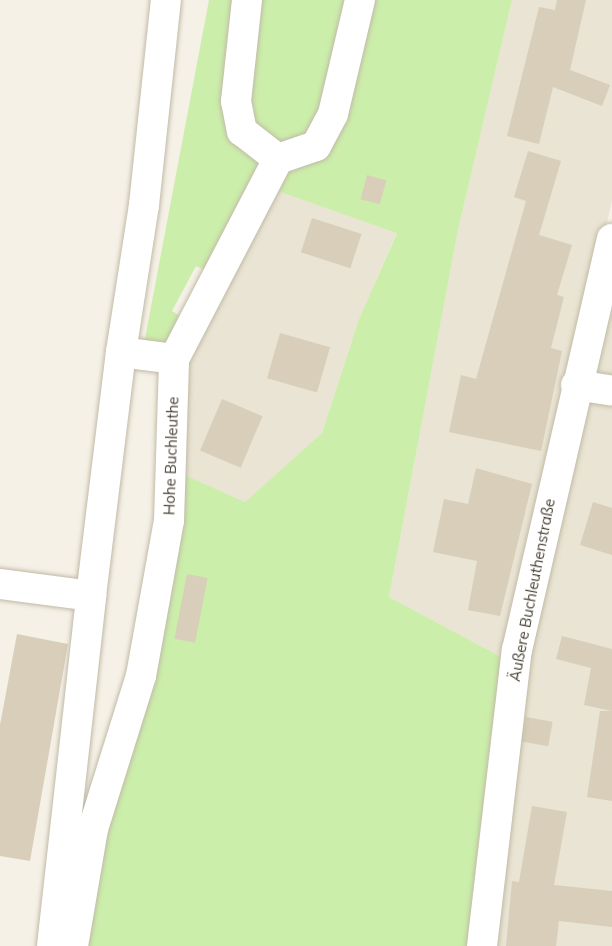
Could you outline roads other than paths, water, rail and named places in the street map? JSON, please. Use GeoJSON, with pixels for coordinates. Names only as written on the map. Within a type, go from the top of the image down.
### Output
{"type":"FeatureCollection","features":[{"type":"Feature","properties":{"kind":"street"},"geometry":{"type":"LineString","coordinates":[[52,946],[91,596],[121,352],[144,205],[166,0]]}},
{"type":"Feature","properties":{"kind":"street"},"geometry":{"type":"LineString","coordinates":[[247,0],[239,48],[238,111],[242,131],[278,159],[316,147],[333,114],[360,0]]}},
{"type":"Feature","properties":{"kind":"street","name":"Hohe Buchleuthe"},"geometry":{"type":"LineString","coordinates":[[73,946],[93,829],[141,676],[169,521],[174,359],[278,159]]}},
{"type":"Feature","properties":{"kind":"street","name":"Äußere Buchleuthenstraße"},"geometry":{"type":"LineString","coordinates":[[482,946],[517,650],[576,385],[612,239]]}},
{"type":"Feature","properties":{"kind":"street"},"geometry":{"type":"LineString","coordinates":[[121,352],[174,359]]}},
{"type":"Feature","properties":{"kind":"street"},"geometry":{"type":"LineString","coordinates":[[576,385],[612,391]]}},
{"type":"Feature","properties":{"kind":"street"},"geometry":{"type":"LineString","coordinates":[[0,584],[91,596]]}}]}
